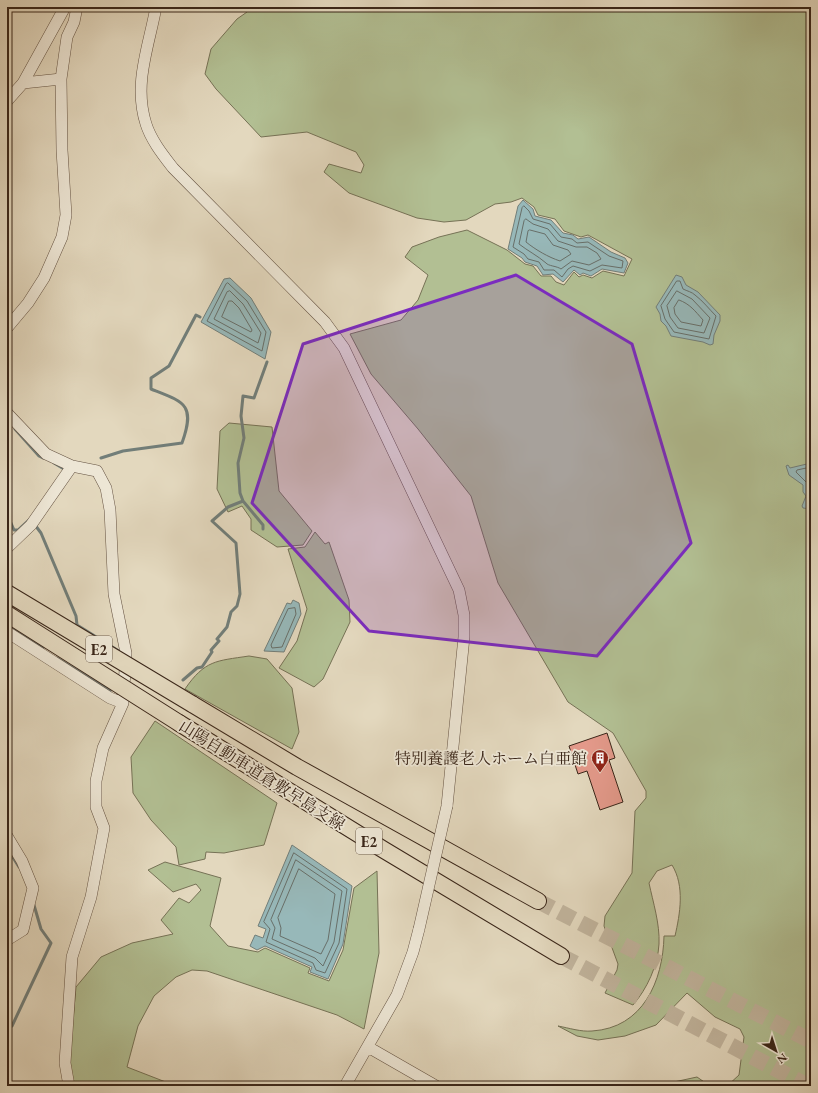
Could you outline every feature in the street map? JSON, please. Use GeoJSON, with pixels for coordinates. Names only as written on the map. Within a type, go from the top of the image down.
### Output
{"type":"FeatureCollection","features":[{"type":"Feature","properties":{"kind":"highway","name":"山陽自動車道倉敷早島支線"},"geometry":{"type":"LineString","coordinates":[[7,593],[297,767],[538,901]]}},
{"type":"Feature","properties":{"kind":"highway","name":"山陽自動車道倉敷早島支線"},"geometry":{"type":"LineString","coordinates":[[7,614],[179,723],[378,846],[562,956]]}},
{"type":"Feature","properties":{"kind":"street"},"geometry":{"type":"LineString","coordinates":[[7,101],[24,83],[65,7]]}},
{"type":"Feature","properties":{"kind":"street"},"geometry":{"type":"LineString","coordinates":[[7,328],[28,303],[44,278],[62,237],[66,215],[62,150],[61,79],[67,37],[74,22],[77,7]]}},
{"type":"Feature","properties":{"kind":"street"},"geometry":{"type":"LineString","coordinates":[[156,7],[145,54],[140,88],[146,125],[158,148],[173,168],[325,322],[344,348],[459,590],[464,615],[464,637],[447,806],[419,929],[413,952],[397,995],[345,1086]]}},
{"type":"Feature","properties":{"kind":"street"},"geometry":{"type":"LineString","coordinates":[[24,83],[61,79]]}},
{"type":"Feature","properties":{"kind":"street"},"geometry":{"type":"LineString","coordinates":[[7,413],[46,454],[72,466],[97,471],[106,488],[110,510],[114,594],[126,653],[123,703],[103,748],[96,781],[96,807],[104,828],[91,897],[72,957],[65,1063],[69,1086]]}},
{"type":"Feature","properties":{"kind":"street"},"geometry":{"type":"LineString","coordinates":[[7,548],[31,525],[72,466]]}},
{"type":"Feature","properties":{"kind":"street"},"geometry":{"type":"LineString","coordinates":[[7,632],[110,698],[123,703]]}},
{"type":"Feature","properties":{"kind":"street"},"geometry":{"type":"LineString","coordinates":[[7,836],[22,861],[33,888],[23,930],[7,940]]}},
{"type":"Feature","properties":{"kind":"street"},"geometry":{"type":"LineString","coordinates":[[368,1047],[436,1086]]}},
{"type":"Feature","properties":{"kind":"highlighted area"},"geometry":{"type":"Polygon","coordinates":[[[516,275],[632,344],[691,543],[597,656],[369,631],[252,503],[303,344],[516,275]]]}},
{"type":"Feature","properties":{"kind":"green space"},"geometry":{"type":"Polygon","coordinates":[[[243,7],[811,7],[811,1086],[727,1086],[739,1075],[744,1037],[740,1029],[715,1017],[687,993],[656,1025],[625,1036],[598,1040],[577,1036],[558,1026],[588,1031],[610,1028],[625,1021],[637,1011],[647,999],[660,969],[664,936],[675,936],[680,909],[679,882],[672,865],[657,871],[649,883],[657,921],[659,944],[654,968],[643,992],[633,1005],[605,993],[617,970],[618,964],[604,926],[605,916],[632,873],[635,811],[646,798],[646,791],[613,733],[568,702],[498,583],[471,496],[418,429],[371,374],[350,334],[401,320],[418,300],[428,275],[405,257],[412,247],[439,237],[467,230],[507,250],[525,264],[533,266],[541,276],[551,276],[556,282],[564,285],[574,272],[579,277],[583,275],[592,278],[603,271],[624,276],[632,259],[588,235],[581,237],[564,231],[555,219],[538,215],[534,207],[522,198],[511,202],[495,204],[466,220],[444,222],[417,218],[349,193],[324,172],[329,164],[361,173],[364,165],[356,152],[307,132],[261,137],[216,89],[205,74],[211,49],[237,19],[247,12],[243,7]]]}},
{"type":"Feature","properties":{"kind":"green space"},"geometry":{"type":"Polygon","coordinates":[[[229,423],[272,427],[279,491],[312,531],[303,545],[277,547],[251,530],[251,519],[242,506],[228,512],[217,489],[220,431],[229,423]]]}},
{"type":"Feature","properties":{"kind":"green space"},"geometry":{"type":"Polygon","coordinates":[[[315,532],[325,544],[329,542],[349,600],[350,622],[323,679],[314,687],[279,668],[297,641],[307,609],[288,549],[305,547],[315,532]]]}},
{"type":"Feature","properties":{"kind":"green space"},"geometry":{"type":"Polygon","coordinates":[[[249,656],[267,659],[292,688],[299,732],[292,749],[185,689],[192,679],[205,667],[228,659],[249,656]]]}},
{"type":"Feature","properties":{"kind":"green space"},"geometry":{"type":"Polygon","coordinates":[[[155,721],[277,803],[264,845],[224,853],[206,852],[205,859],[179,865],[176,847],[151,820],[133,793],[131,757],[155,721]]]}},
{"type":"Feature","properties":{"kind":"green space"},"geometry":{"type":"Polygon","coordinates":[[[165,862],[221,878],[210,926],[228,946],[258,952],[265,948],[310,968],[308,973],[329,981],[343,950],[354,888],[377,871],[379,953],[364,1029],[337,1015],[207,971],[192,970],[176,977],[154,996],[138,1026],[127,1067],[176,1086],[73,1086],[69,1063],[76,987],[101,957],[132,943],[173,934],[161,920],[179,898],[189,903],[201,890],[196,884],[173,892],[148,870],[165,862]]]}},
{"type":"Feature","properties":{"kind":"green space"},"geometry":{"type":"Polygon","coordinates":[[[697,1077],[710,1086],[635,1086],[638,1082],[660,1085],[697,1077]]]}},
{"type":"Feature","properties":{"kind":"water"},"geometry":{"type":"Polygon","coordinates":[[[523,200],[533,209],[535,216],[551,220],[563,233],[573,235],[578,239],[589,237],[611,252],[625,258],[628,263],[624,273],[602,269],[591,276],[583,273],[580,275],[574,270],[563,282],[553,274],[543,275],[537,266],[525,262],[522,258],[508,249],[518,206],[523,200]]]}},
{"type":"Feature","properties":{"kind":"water"},"geometry":{"type":"Polygon","coordinates":[[[676,275],[682,277],[686,285],[698,292],[720,315],[720,321],[714,335],[713,344],[710,345],[703,342],[671,336],[666,326],[661,321],[660,314],[656,307],[676,275]]]}},
{"type":"Feature","properties":{"kind":"water"},"geometry":{"type":"Polygon","coordinates":[[[230,278],[251,298],[271,332],[265,359],[201,322],[224,279],[230,278]]]}},
{"type":"Feature","properties":{"kind":"water"},"geometry":{"type":"Polygon","coordinates":[[[811,463],[811,509],[803,508],[802,506],[806,496],[803,492],[803,485],[789,475],[786,466],[788,465],[790,468],[811,463]]]}},
{"type":"Feature","properties":{"kind":"water"},"geometry":{"type":"Polygon","coordinates":[[[293,600],[299,603],[301,614],[284,652],[264,651],[287,603],[291,604],[293,600]]]}},
{"type":"Feature","properties":{"kind":"water"},"geometry":{"type":"Polygon","coordinates":[[[292,845],[352,886],[343,944],[328,979],[310,972],[312,967],[265,946],[257,950],[250,946],[255,935],[263,938],[266,929],[258,926],[292,845]]]}},
{"type":"Feature","properties":{"kind":"building","name":"特別養護老人ホーム白亜館"},"geometry":{"type":"Polygon","coordinates":[[[607,733],[615,758],[609,760],[623,802],[600,810],[587,771],[578,774],[569,746],[607,733]]]}},
{"type":"Feature","properties":{"kind":"waterway"},"geometry":{"type":"LineString","coordinates":[[101,458],[123,451],[182,443],[188,420],[187,412],[184,406],[172,397],[151,389],[151,378],[169,366],[196,315],[200,317]]}},
{"type":"Feature","properties":{"kind":"waterway"},"geometry":{"type":"LineString","coordinates":[[263,529],[263,525],[243,501],[240,493],[238,463],[244,438],[241,416],[243,396],[254,398],[267,362]]}},
{"type":"Feature","properties":{"kind":"waterway"},"geometry":{"type":"LineString","coordinates":[[15,429],[39,456],[43,458]]}},
{"type":"Feature","properties":{"kind":"waterway"},"geometry":{"type":"LineString","coordinates":[[54,463],[64,469]]}},
{"type":"Feature","properties":{"kind":"waterway"},"geometry":{"type":"LineString","coordinates":[[183,680],[197,668],[202,667],[212,652],[211,650],[219,641],[217,639],[227,627],[231,612],[237,606],[240,594],[236,543],[212,521],[228,507],[243,501]]}},
{"type":"Feature","properties":{"kind":"waterway"},"geometry":{"type":"LineString","coordinates":[[7,514],[14,530],[18,530],[30,519]]}},
{"type":"Feature","properties":{"kind":"waterway"},"geometry":{"type":"LineString","coordinates":[[35,525],[41,533],[76,616],[77,625],[122,653]]}},
{"type":"Feature","properties":{"kind":"waterway"},"geometry":{"type":"LineString","coordinates":[[7,625],[43,648]]}},
{"type":"Feature","properties":{"kind":"waterway"},"geometry":{"type":"LineString","coordinates":[[57,658],[110,691]]}},
{"type":"Feature","properties":{"kind":"waterway"},"geometry":{"type":"LineString","coordinates":[[7,848],[19,867]]}},
{"type":"Feature","properties":{"kind":"waterway"},"geometry":{"type":"LineString","coordinates":[[7,1029],[12,1026],[51,943],[41,929],[34,905]]}},
{"type":"Feature","properties":{"kind":"tunnel"},"geometry":{"type":"LineString","coordinates":[[538,901],[811,1041]]}},
{"type":"Feature","properties":{"kind":"tunnel"},"geometry":{"type":"LineString","coordinates":[[561,956],[808,1086]]}},
{"type":"Feature","properties":{"kind":"place","name":"特別養護老人ホーム白亜館"},"geometry":{"type":"Point","coordinates":[600,773]}}]}
